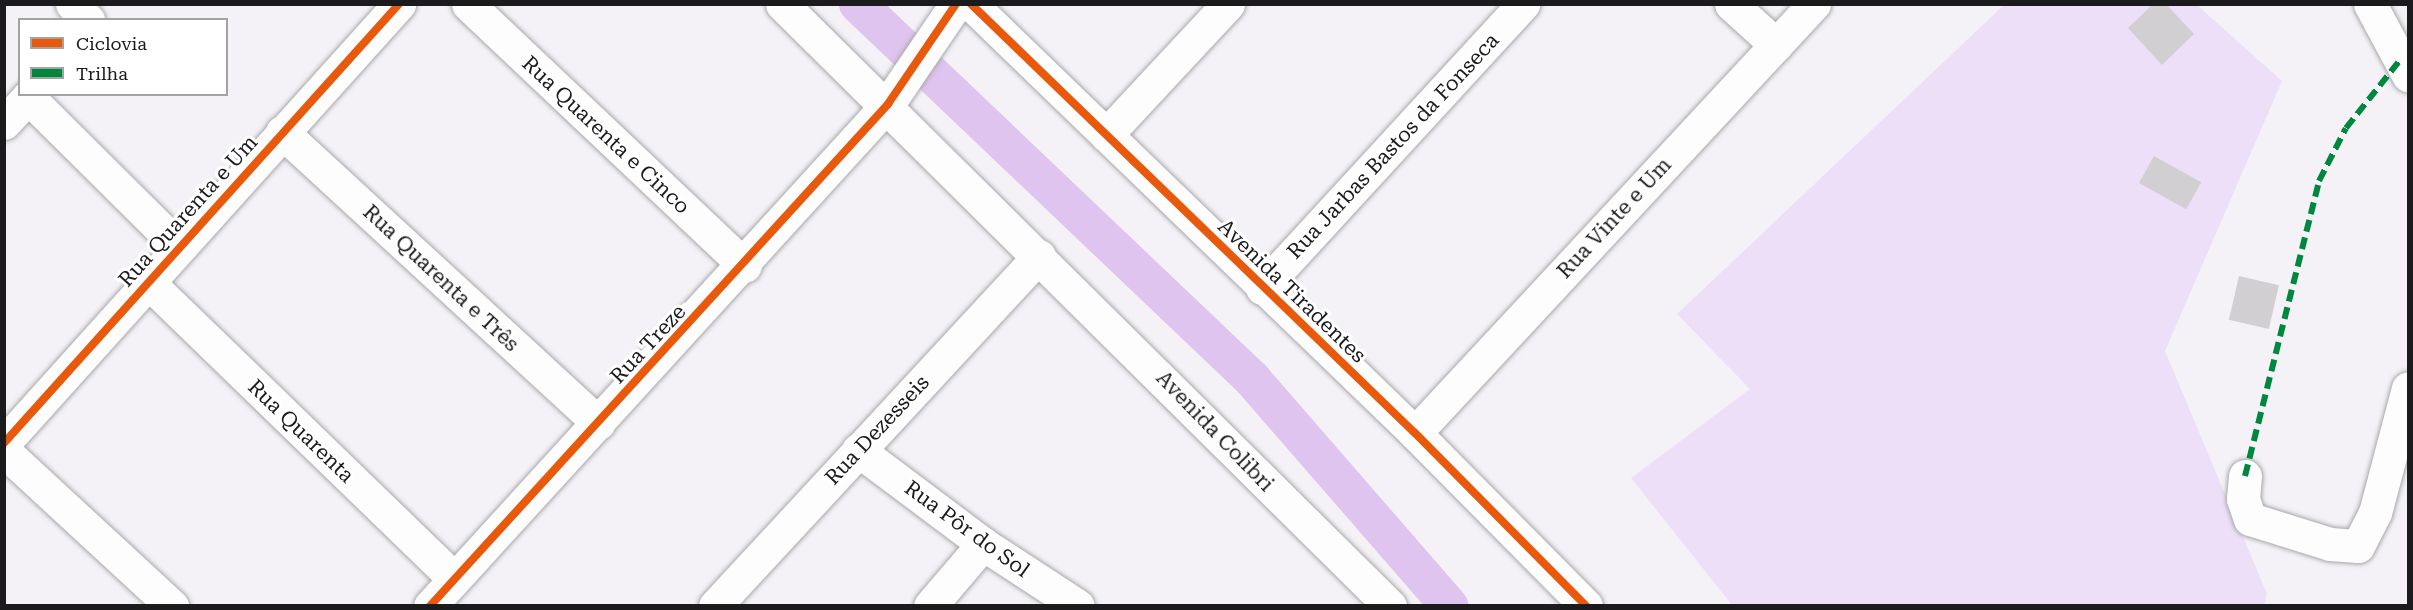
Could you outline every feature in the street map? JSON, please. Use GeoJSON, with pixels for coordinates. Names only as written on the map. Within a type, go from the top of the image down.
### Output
{"type":"FeatureCollection","features":[{"type":"Feature","properties":{"kind":"street"},"geometry":{"type":"LineString","coordinates":[[72,4],[86,18]]}},
{"type":"Feature","properties":{"kind":"street"},"geometry":{"type":"LineString","coordinates":[[99,18],[111,4]]}},
{"type":"Feature","properties":{"kind":"street","name":"Rua Quarenta e Um"},"geometry":{"type":"LineString","coordinates":[[4,443],[399,4]]}},
{"type":"Feature","properties":{"kind":"street","name":"Rua Quarenta e Cinco"},"geometry":{"type":"LineString","coordinates":[[468,4],[745,266]]}},
{"type":"Feature","properties":{"kind":"street"},"geometry":{"type":"LineString","coordinates":[[782,4],[895,94],[1039,256]]}},
{"type":"Feature","properties":{"kind":"street"},"geometry":{"type":"LineString","coordinates":[[1106,135],[1228,4]]}},
{"type":"Feature","properties":{"kind":"street","name":"Rua Jarbas Bastos da Fonseca"},"geometry":{"type":"LineString","coordinates":[[1262,288],[1523,4]]}},
{"type":"Feature","properties":{"kind":"street"},"geometry":{"type":"LineString","coordinates":[[1731,4],[1776,45]]}},
{"type":"Feature","properties":{"kind":"street","name":"Rua Vinte e Um"},"geometry":{"type":"LineString","coordinates":[[1415,432],[1814,4]]}},
{"type":"Feature","properties":{"kind":"street"},"geometry":{"type":"LineString","coordinates":[[2370,4],[2409,75]]}},
{"type":"Feature","properties":{"kind":"street","name":"Rua Treze"},"geometry":{"type":"LineString","coordinates":[[430,606],[745,266],[895,94],[957,11]]}},
{"type":"Feature","properties":{"kind":"street","name":"Avenida Tiradentes"},"geometry":{"type":"LineString","coordinates":[[957,11],[1106,135],[1262,288],[1415,432],[1586,606]]}},
{"type":"Feature","properties":{"kind":"street"},"geometry":{"type":"LineString","coordinates":[[4,123],[29,96],[179,247]]}},
{"type":"Feature","properties":{"kind":"street","name":"Rua Quarenta e Três"},"geometry":{"type":"LineString","coordinates":[[282,132],[599,423]]}},
{"type":"Feature","properties":{"kind":"street","name":"Rua Dezesseis"},"geometry":{"type":"LineString","coordinates":[[715,606],[1039,256]]}},
{"type":"Feature","properties":{"kind":"street","name":"Avenida Colibri"},"geometry":{"type":"LineString","coordinates":[[1039,256],[1390,606]]}},
{"type":"Feature","properties":{"kind":"street","name":"Rua Quarenta"},"geometry":{"type":"LineString","coordinates":[[148,282],[453,579]]}},
{"type":"Feature","properties":{"kind":"street"},"geometry":{"type":"LineString","coordinates":[[2245,476],[2246,512],[2261,524],[2358,546],[2375,513],[2409,388]]}},
{"type":"Feature","properties":{"kind":"street","name":"Rua Pôr do Sol"},"geometry":{"type":"LineString","coordinates":[[858,450],[983,544],[1078,606]]}},
{"type":"Feature","properties":{"kind":"street"},"geometry":{"type":"LineString","coordinates":[[4,451],[172,606]]}},
{"type":"Feature","properties":{"kind":"street"},"geometry":{"type":"LineString","coordinates":[[930,606],[983,544]]}},
{"type":"Feature","properties":{"kind":"shaded area"},"geometry":{"type":"Polygon","coordinates":[[[2004,5],[2197,5],[2282,81],[2165,351],[2267,594],[2264,605],[1732,605],[1631,478],[1750,389],[1677,314],[2004,5]]]}},
{"type":"Feature","properties":{"kind":"building"},"geometry":{"type":"Polygon","coordinates":[[[2153,4],[2166,4],[2194,34],[2162,65],[2128,28],[2153,4]]]}},
{"type":"Feature","properties":{"kind":"building"},"geometry":{"type":"Polygon","coordinates":[[[2154,156],[2201,182],[2186,209],[2139,183],[2154,156]]]}},
{"type":"Feature","properties":{"kind":"building"},"geometry":{"type":"Polygon","coordinates":[[[2239,276],[2279,285],[2269,329],[2229,320],[2239,276]]]}},
{"type":"Feature","properties":{"kind":"waterway"},"geometry":{"type":"LineString","coordinates":[[858,4],[1252,379],[1449,606]]}},
{"type":"Feature","properties":{"kind":"marked path"},"geometry":{"type":"LineString","coordinates":[[2245,476],[2319,181],[2346,128],[2400,60]]}},
{"type":"Feature","properties":{"kind":"cycle path"},"geometry":{"type":"LineString","coordinates":[[4,443],[399,4]]}},
{"type":"Feature","properties":{"kind":"cycle path"},"geometry":{"type":"LineString","coordinates":[[430,606],[888,104],[956,4]]}},
{"type":"Feature","properties":{"kind":"cycle path"},"geometry":{"type":"LineString","coordinates":[[971,4],[1415,433],[1586,606]]}}]}
